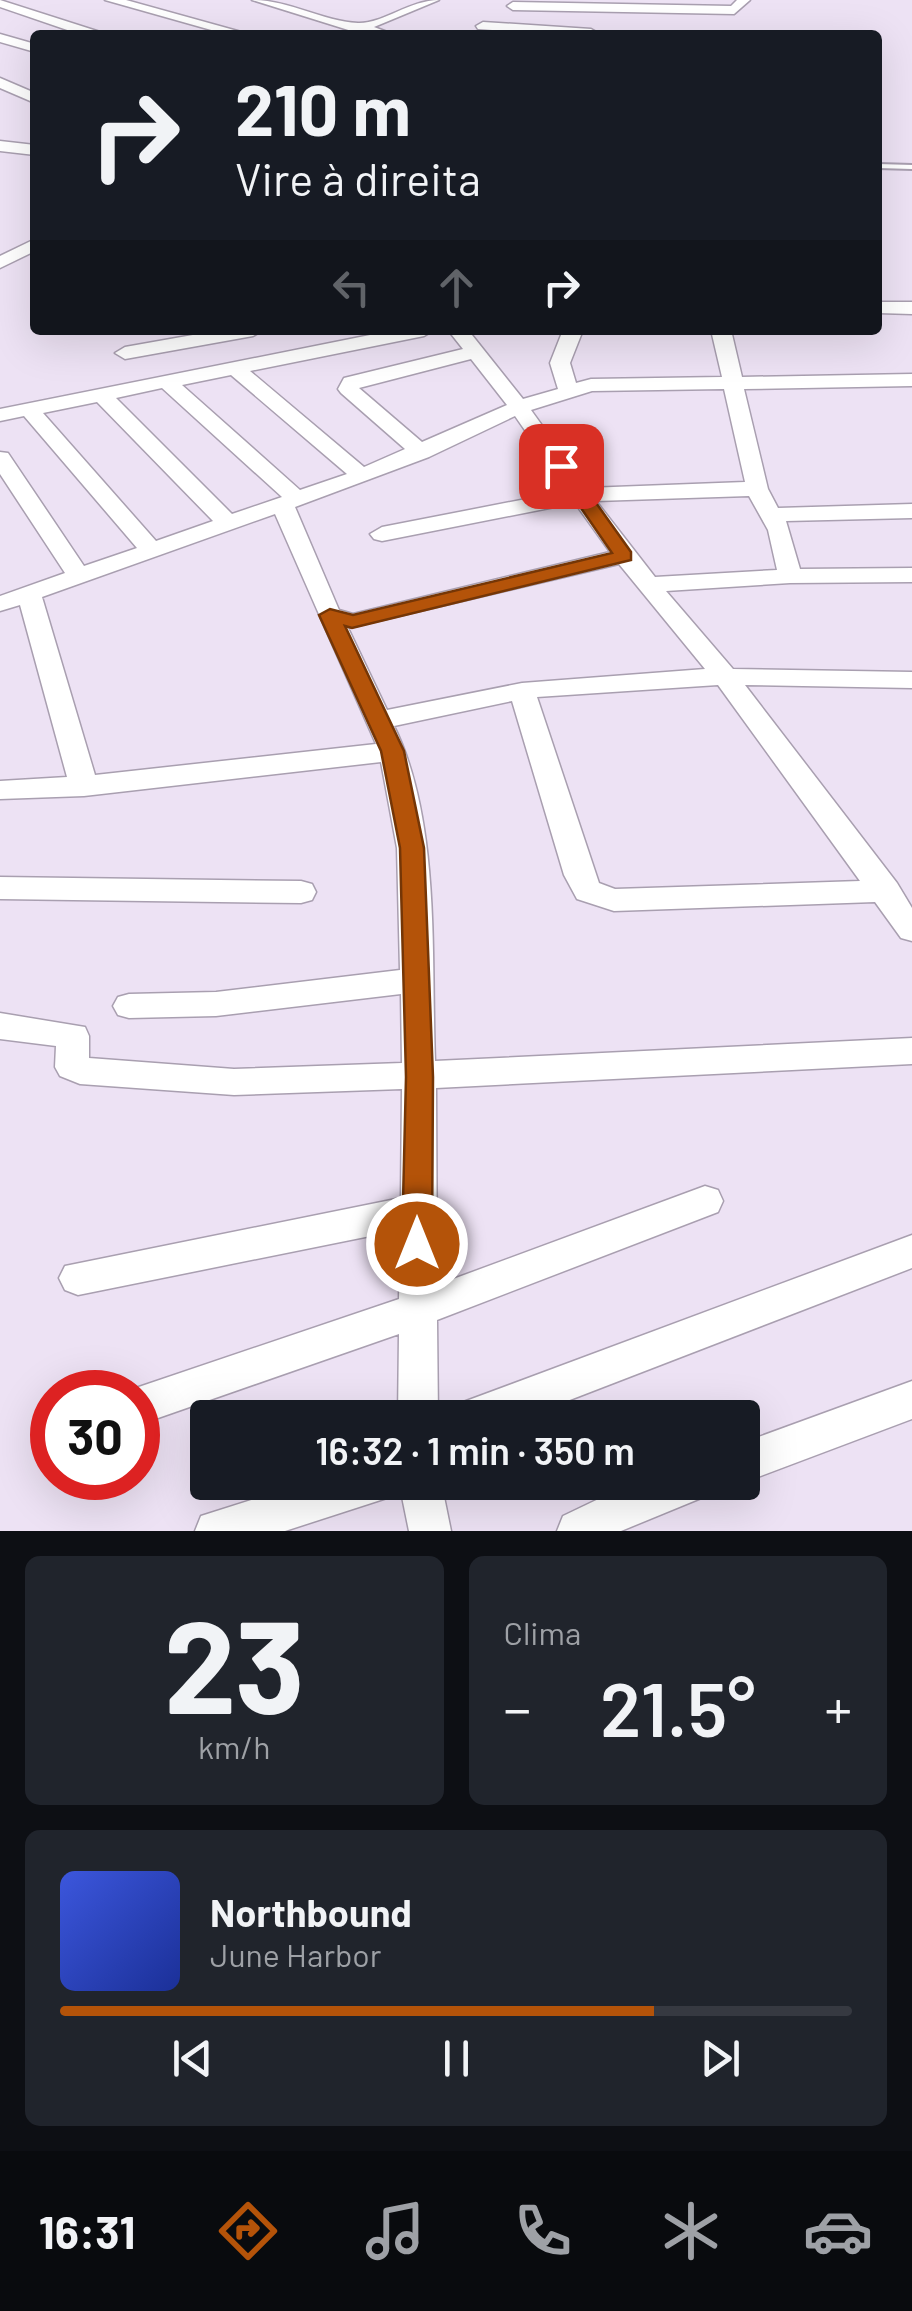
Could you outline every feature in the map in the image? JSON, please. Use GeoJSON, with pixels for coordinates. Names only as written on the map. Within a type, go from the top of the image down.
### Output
{"type":"FeatureCollection","features":[{"type":"Feature","properties":{"kind":"street"},"geometry":{"type":"LineString","coordinates":[[111,0],[226,30]]}},
{"type":"Feature","properties":{"kind":"street"},"geometry":{"type":"LineString","coordinates":[[258,0],[367,30]]}},
{"type":"Feature","properties":{"kind":"street"},"geometry":{"type":"LineString","coordinates":[[354,30],[433,0]]}},
{"type":"Feature","properties":{"kind":"street"},"geometry":{"type":"LineString","coordinates":[[476,30],[514,6],[532,0]]}},
{"type":"Feature","properties":{"kind":"street"},"geometry":{"type":"LineString","coordinates":[[514,6],[618,3],[734,10],[744,0]]}},
{"type":"Feature","properties":{"kind":"street"},"geometry":{"type":"LineString","coordinates":[[0,3],[80,30]]}},
{"type":"Feature","properties":{"kind":"street"},"geometry":{"type":"LineString","coordinates":[[483,26],[554,30]]}},
{"type":"Feature","properties":{"kind":"street"},"geometry":{"type":"LineString","coordinates":[[0,38],[30,47]]}},
{"type":"Feature","properties":{"kind":"street"},"geometry":{"type":"LineString","coordinates":[[0,82],[29,95]]}},
{"type":"Feature","properties":{"kind":"street"},"geometry":{"type":"LineString","coordinates":[[0,100],[29,95]]}},
{"type":"Feature","properties":{"kind":"street"},"geometry":{"type":"LineString","coordinates":[[0,164],[21,146]]}},
{"type":"Feature","properties":{"kind":"street"},"geometry":{"type":"LineString","coordinates":[[5,257],[30,246]]}},
{"type":"Feature","properties":{"kind":"street"},"geometry":{"type":"LineString","coordinates":[[882,308],[912,308]]}},
{"type":"Feature","properties":{"kind":"street"},"geometry":{"type":"LineString","coordinates":[[126,353],[225,335]]}},
{"type":"Feature","properties":{"kind":"street"},"geometry":{"type":"LineString","coordinates":[[0,415],[399,335]]}},
{"type":"Feature","properties":{"kind":"street"},"geometry":{"type":"LineString","coordinates":[[462,335],[519,407],[624,556],[724,675],[912,930]]}},
{"type":"Feature","properties":{"kind":"street"},"geometry":{"type":"LineString","coordinates":[[569,391],[560,363],[571,335]]}},
{"type":"Feature","properties":{"kind":"street"},"geometry":{"type":"LineString","coordinates":[[722,335],[757,489],[774,516],[790,576]]}},
{"type":"Feature","properties":{"kind":"street"},"geometry":{"type":"LineString","coordinates":[[420,452],[348,388],[351,382],[476,352]]}},
{"type":"Feature","properties":{"kind":"street"},"geometry":{"type":"LineString","coordinates":[[236,368],[362,476]]}},
{"type":"Feature","properties":{"kind":"street"},"geometry":{"type":"LineString","coordinates":[[84,787],[8,598],[362,476],[519,407],[569,391],[617,383],[912,380]]}},
{"type":"Feature","properties":{"kind":"street"},"geometry":{"type":"LineString","coordinates":[[168,382],[290,502],[330,615],[387,736],[412,848],[420,1077],[416,1211],[418,1400]]}},
{"type":"Feature","properties":{"kind":"street"},"geometry":{"type":"LineString","coordinates":[[102,395],[228,523]]}},
{"type":"Feature","properties":{"kind":"street"},"geometry":{"type":"LineString","coordinates":[[29,409],[151,550]]}},
{"type":"Feature","properties":{"kind":"street"},"geometry":{"type":"LineString","coordinates":[[0,458],[78,576]]}},
{"type":"Feature","properties":{"kind":"street"},"geometry":{"type":"LineString","coordinates":[[382,534],[582,495],[757,489]]}},
{"type":"Feature","properties":{"kind":"street"},"geometry":{"type":"LineString","coordinates":[[774,516],[912,511]]}},
{"type":"Feature","properties":{"kind":"street"},"geometry":{"type":"LineString","coordinates":[[330,615],[352,622],[624,556]]}},
{"type":"Feature","properties":{"kind":"street"},"geometry":{"type":"LineString","coordinates":[[647,586],[790,576],[912,575]]}},
{"type":"Feature","properties":{"kind":"street"},"geometry":{"type":"LineString","coordinates":[[0,790],[84,787],[256,771],[387,736],[522,691],[724,675],[912,680]]}},
{"type":"Feature","properties":{"kind":"street"},"geometry":{"type":"LineString","coordinates":[[522,691],[579,875],[588,891],[614,900],[886,890]]}},
{"type":"Feature","properties":{"kind":"street"},"geometry":{"type":"LineString","coordinates":[[0,888],[300,892]]}},
{"type":"Feature","properties":{"kind":"street"},"geometry":{"type":"LineString","coordinates":[[129,1006],[216,1004],[416,980]]}},
{"type":"Feature","properties":{"kind":"street"},"geometry":{"type":"LineString","coordinates":[[0,1026],[73,1036],[72,1066],[91,1072],[234,1082],[420,1077],[912,1051]]}},
{"type":"Feature","properties":{"kind":"street"},"geometry":{"type":"LineString","coordinates":[[160,1398],[418,1310],[705,1201]]}},
{"type":"Feature","properties":{"kind":"street"},"geometry":{"type":"LineString","coordinates":[[78,1278],[416,1211]]}},
{"type":"Feature","properties":{"kind":"street"},"geometry":{"type":"LineString","coordinates":[[519,1400],[912,1251]]}},
{"type":"Feature","properties":{"kind":"street"},"geometry":{"type":"LineString","coordinates":[[760,1456],[912,1400]]}},
{"type":"Feature","properties":{"kind":"street"},"geometry":{"type":"LineString","coordinates":[[216,1531],[318,1500]]}},
{"type":"Feature","properties":{"kind":"street"},"geometry":{"type":"LineString","coordinates":[[424,1500],[430,1531]]}},
{"type":"Feature","properties":{"kind":"street"},"geometry":{"type":"LineString","coordinates":[[578,1531],[643,1500]]}},
{"type":"Feature","properties":{"kind":"lane"},"geometry":{"type":"LineString","coordinates":[[882,166],[912,167]]}},
{"type":"Feature","properties":{"kind":"route"},"geometry":{"type":"LineString","coordinates":[[417,1244],[420,1077],[412,848],[393,751],[382,720],[330,615],[352,622],[624,556],[561,466]]}}]}
